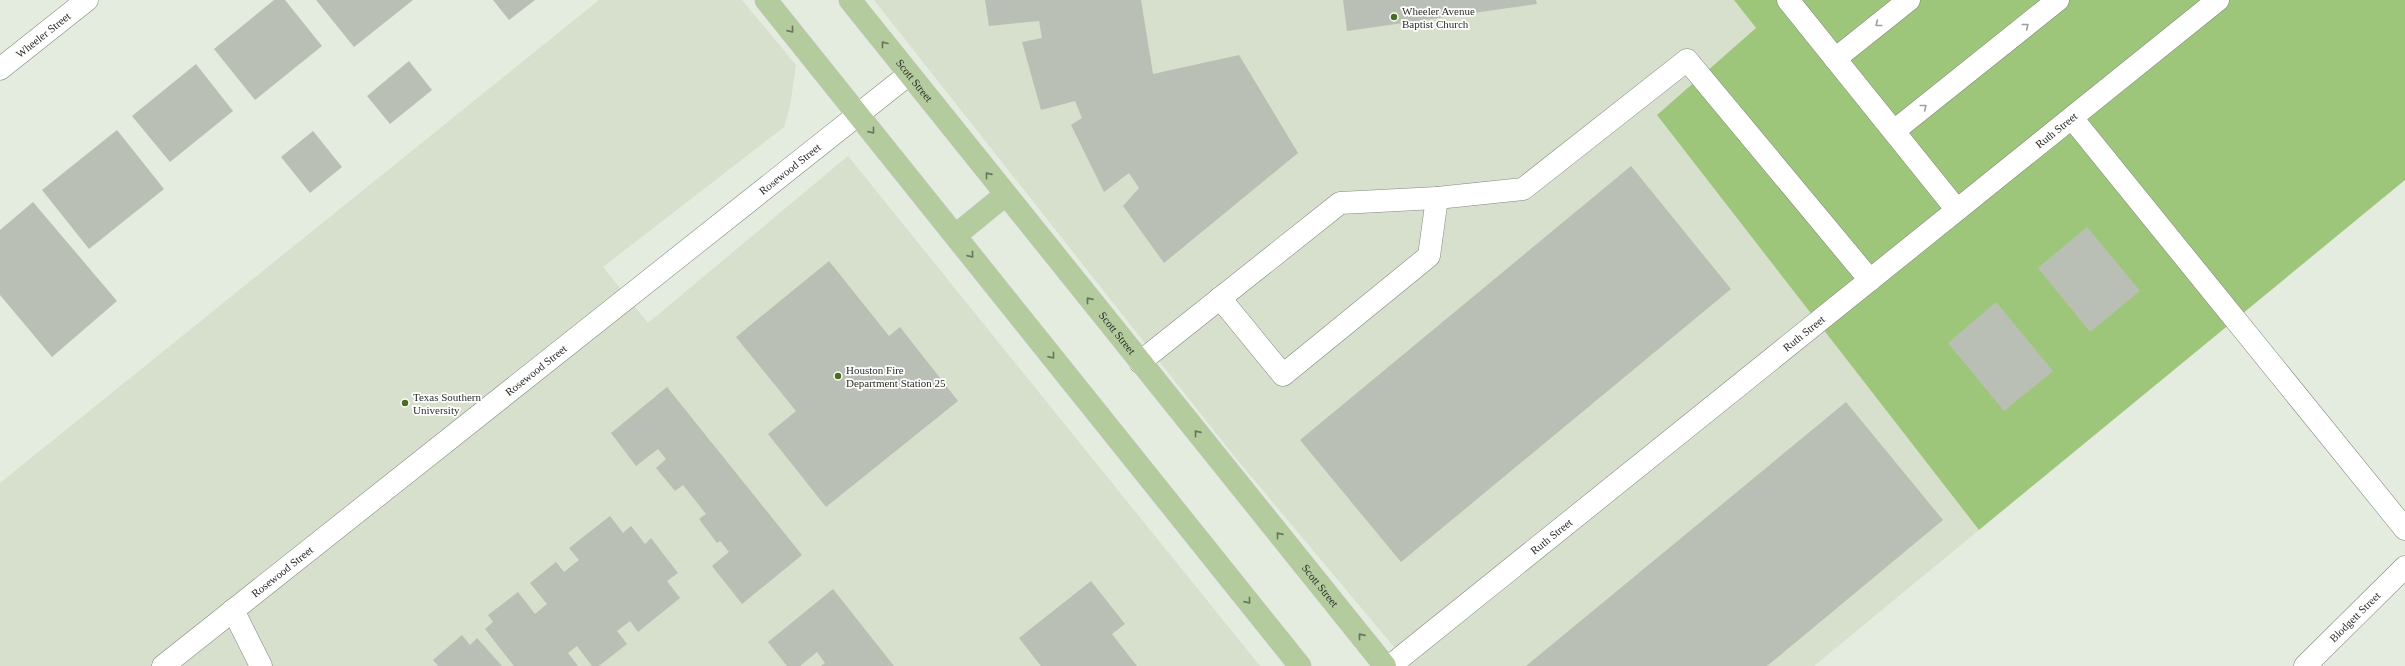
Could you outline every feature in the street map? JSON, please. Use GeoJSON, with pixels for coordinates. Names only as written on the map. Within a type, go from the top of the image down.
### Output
{"type":"FeatureCollection","features":[{"type":"Feature","properties":{"kind":"main road"},"geometry":{"type":"LineString","coordinates":[[766,0],[956,235],[1300,666]]}},
{"type":"Feature","properties":{"kind":"main road","name":"Scott Street"},"geometry":{"type":"LineString","coordinates":[[850,0],[908,75],[1385,666]]}},
{"type":"Feature","properties":{"kind":"main road"},"geometry":{"type":"LineString","coordinates":[[956,235],[1005,195]]}},
{"type":"Feature","properties":{"kind":"street","name":"Wheeler Street"},"geometry":{"type":"LineString","coordinates":[[0,69],[87,0]]}},
{"type":"Feature","properties":{"kind":"street"},"geometry":{"type":"LineString","coordinates":[[1788,0],[1957,210]]}},
{"type":"Feature","properties":{"kind":"street"},"geometry":{"type":"LineString","coordinates":[[1835,59],[1909,0]]}},
{"type":"Feature","properties":{"kind":"street"},"geometry":{"type":"LineString","coordinates":[[1894,131],[2058,0]]}},
{"type":"Feature","properties":{"kind":"street","name":"Ruth Street"},"geometry":{"type":"LineString","coordinates":[[1390,666],[2218,0]]}},
{"type":"Feature","properties":{"kind":"street"},"geometry":{"type":"LineString","coordinates":[[1140,362],[1340,203],[1437,198],[1523,189],[1687,60],[1870,280]]}},
{"type":"Feature","properties":{"kind":"street","name":"Rosewood Street"},"geometry":{"type":"LineString","coordinates":[[163,666],[908,75]]}},
{"type":"Feature","properties":{"kind":"street"},"geometry":{"type":"LineString","coordinates":[[2072,118],[2405,529]]}},
{"type":"Feature","properties":{"kind":"street"},"geometry":{"type":"LineString","coordinates":[[1220,298],[1283,375],[1429,256],[1437,198]]}},
{"type":"Feature","properties":{"kind":"street","name":"Blodgett Street"},"geometry":{"type":"LineString","coordinates":[[2305,666],[2405,566]]}},
{"type":"Feature","properties":{"kind":"street"},"geometry":{"type":"LineString","coordinates":[[233,610],[261,666]]}},
{"type":"Feature","properties":{"kind":"shaded area","name":"Texas Southern University"},"geometry":{"type":"Polygon","coordinates":[[[599,0],[742,0],[796,65],[790,106],[784,127],[603,267],[648,323],[848,156],[1260,666],[0,666],[0,483],[599,0]]]}},
{"type":"Feature","properties":{"kind":"shaded area"},"geometry":{"type":"Polygon","coordinates":[[[874,0],[1734,0],[1756,28],[1658,116],[1979,530],[1814,666],[1410,666],[1234,456],[874,0]]]}},
{"type":"Feature","properties":{"kind":"green space"},"geometry":{"type":"Polygon","coordinates":[[[1734,0],[2405,0],[2405,180],[1979,530],[1657,115],[1756,28],[1734,0]]]}},
{"type":"Feature","properties":{"kind":"building"},"geometry":{"type":"Polygon","coordinates":[[[274,0],[285,0],[322,46],[255,100],[214,49],[274,0]]]}},
{"type":"Feature","properties":{"kind":"building"},"geometry":{"type":"Polygon","coordinates":[[[316,0],[413,0],[354,47],[316,0]]]}},
{"type":"Feature","properties":{"kind":"building"},"geometry":{"type":"Polygon","coordinates":[[[493,0],[535,0],[509,20],[493,0]]]}},
{"type":"Feature","properties":{"kind":"building"},"geometry":{"type":"Polygon","coordinates":[[[985,0],[1141,0],[1153,74],[1239,55],[1298,153],[1164,263],[1123,206],[1139,188],[1129,173],[1104,192],[1071,125],[1082,118],[1075,101],[1041,110],[1022,42],[1042,38],[1039,21],[989,26],[985,0]]]}},
{"type":"Feature","properties":{"kind":"building","name":"Wheeler Avenue Baptist Church"},"geometry":{"type":"Polygon","coordinates":[[[1343,0],[1536,0],[1537,4],[1347,31],[1343,0]]]}},
{"type":"Feature","properties":{"kind":"building"},"geometry":{"type":"Polygon","coordinates":[[[409,61],[432,90],[390,124],[367,96],[409,61]]]}},
{"type":"Feature","properties":{"kind":"building"},"geometry":{"type":"Polygon","coordinates":[[[196,64],[233,111],[170,162],[132,116],[196,64]]]}},
{"type":"Feature","properties":{"kind":"building"},"geometry":{"type":"Polygon","coordinates":[[[117,130],[164,189],[89,249],[42,190],[117,130]]]}},
{"type":"Feature","properties":{"kind":"building"},"geometry":{"type":"Polygon","coordinates":[[[313,131],[342,167],[310,193],[281,157],[313,131]]]}},
{"type":"Feature","properties":{"kind":"building"},"geometry":{"type":"Polygon","coordinates":[[[1631,166],[1731,289],[1401,562],[1300,440],[1631,166]]]}},
{"type":"Feature","properties":{"kind":"building"},"geometry":{"type":"Polygon","coordinates":[[[33,202],[117,301],[52,357],[0,295],[0,230],[33,202]]]}},
{"type":"Feature","properties":{"kind":"building"},"geometry":{"type":"Polygon","coordinates":[[[2087,227],[2140,291],[2090,332],[2038,268],[2087,227]]]}},
{"type":"Feature","properties":{"kind":"building"},"geometry":{"type":"Polygon","coordinates":[[[829,261],[889,336],[900,327],[958,401],[826,507],[768,434],[796,411],[736,337],[829,261]]]}},
{"type":"Feature","properties":{"kind":"building"},"geometry":{"type":"Polygon","coordinates":[[[1996,302],[2053,371],[2004,411],[1948,343],[1996,302]]]}},
{"type":"Feature","properties":{"kind":"building"},"geometry":{"type":"Polygon","coordinates":[[[667,387],[802,555],[742,604],[712,566],[729,552],[720,541],[717,543],[699,519],[706,514],[683,485],[675,491],[656,468],[666,459],[658,449],[636,466],[611,433],[667,387]]]}},
{"type":"Feature","properties":{"kind":"building"},"geometry":{"type":"Polygon","coordinates":[[[1846,402],[1943,520],[1767,666],[1526,666],[1846,402]]]}},
{"type":"Feature","properties":{"kind":"building"},"geometry":{"type":"Polygon","coordinates":[[[610,516],[623,533],[631,526],[645,544],[651,538],[678,573],[667,581],[680,598],[638,632],[630,621],[617,631],[627,644],[599,666],[592,666],[577,646],[568,653],[578,666],[514,666],[485,629],[493,622],[488,615],[518,592],[535,614],[547,604],[530,583],[556,562],[564,572],[579,560],[569,548],[610,516]]]}},
{"type":"Feature","properties":{"kind":"building"},"geometry":{"type":"Polygon","coordinates":[[[1091,581],[1125,624],[1112,634],[1137,666],[1041,666],[1019,638],[1091,581]]]}},
{"type":"Feature","properties":{"kind":"building"},"geometry":{"type":"Polygon","coordinates":[[[833,589],[894,666],[821,666],[825,663],[817,652],[800,666],[787,666],[768,642],[833,589]]]}},
{"type":"Feature","properties":{"kind":"building"},"geometry":{"type":"Polygon","coordinates":[[[462,635],[470,645],[477,638],[502,666],[438,666],[433,660],[462,635]]]}},
{"type":"Feature","properties":{"kind":"place","name":"Wheeler Avenue Baptist Church"},"geometry":{"type":"Point","coordinates":[1394,17]}},
{"type":"Feature","properties":{"kind":"place","name":"Houston Fire Department Station 25"},"geometry":{"type":"Point","coordinates":[838,376]}},
{"type":"Feature","properties":{"kind":"place","name":"Texas Southern University"},"geometry":{"type":"Point","coordinates":[405,403]}}]}
